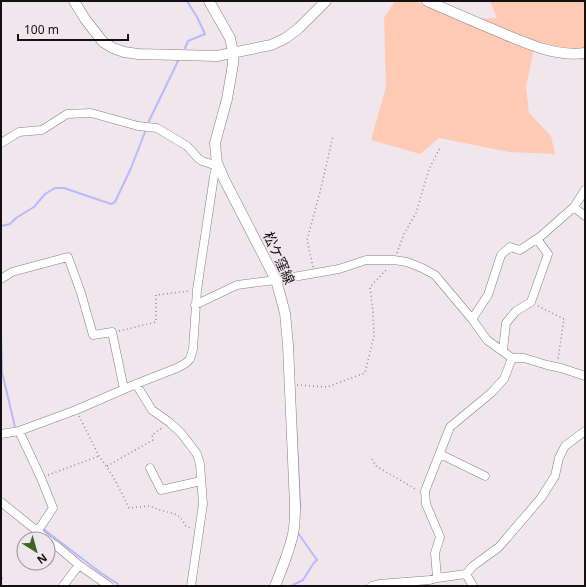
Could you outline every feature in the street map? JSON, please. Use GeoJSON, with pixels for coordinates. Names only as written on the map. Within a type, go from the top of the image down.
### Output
{"type":"FeatureCollection","features":[{"type":"Feature","properties":{"kind":"street"},"geometry":{"type":"LineString","coordinates":[[74,1],[85,19],[103,42],[113,48],[124,52],[138,54],[217,56],[271,45],[286,38],[299,28],[326,1]]}},
{"type":"Feature","properties":{"kind":"street","name":"松ケ窪線"},"geometry":{"type":"LineString","coordinates":[[209,1],[230,38],[233,52],[233,64],[227,99],[215,143],[217,163],[276,280],[285,313],[288,345],[295,506],[291,543],[275,586]]}},
{"type":"Feature","properties":{"kind":"street"},"geometry":{"type":"LineString","coordinates":[[427,1],[550,52],[574,54],[585,53]]}},
{"type":"Feature","properties":{"kind":"street"},"geometry":{"type":"LineString","coordinates":[[1,143],[19,132],[42,130],[67,114],[91,113],[138,126],[157,128],[187,146],[202,161],[211,164],[217,163],[197,290],[193,349],[190,359],[177,368],[76,410],[16,431],[1,434]]}},
{"type":"Feature","properties":{"kind":"street"},"geometry":{"type":"LineString","coordinates":[[472,319],[488,295],[502,255],[510,247],[520,250],[537,239],[574,207],[585,190]]}},
{"type":"Feature","properties":{"kind":"street"},"geometry":{"type":"LineString","coordinates":[[574,207],[585,216]]}},
{"type":"Feature","properties":{"kind":"street"},"geometry":{"type":"LineString","coordinates":[[502,350],[506,323],[516,311],[531,302],[548,254],[537,239]]}},
{"type":"Feature","properties":{"kind":"street"},"geometry":{"type":"LineString","coordinates":[[1,279],[12,272],[68,257],[81,293],[93,335],[112,332],[124,389]]}},
{"type":"Feature","properties":{"kind":"street"},"geometry":{"type":"LineString","coordinates":[[195,305],[237,285],[339,269],[366,260],[394,260],[407,262],[435,275],[472,319],[487,340],[512,358],[524,358],[585,376]]}},
{"type":"Feature","properties":{"kind":"street"},"geometry":{"type":"LineString","coordinates":[[437,578],[435,553],[440,537],[426,504],[425,490],[450,427],[491,393],[504,379],[512,358]]}},
{"type":"Feature","properties":{"kind":"street"},"geometry":{"type":"LineString","coordinates":[[136,384],[152,410],[181,433],[197,454],[200,464],[203,504],[190,586]]}},
{"type":"Feature","properties":{"kind":"street"},"geometry":{"type":"LineString","coordinates":[[1,502],[38,530],[53,508],[41,478],[16,431]]}},
{"type":"Feature","properties":{"kind":"street"},"geometry":{"type":"LineString","coordinates":[[372,586],[379,584],[430,580],[466,574],[473,566],[499,547],[541,498],[555,476],[559,458],[565,446],[585,431]]}},
{"type":"Feature","properties":{"kind":"street"},"geometry":{"type":"LineString","coordinates":[[440,454],[485,476]]}},
{"type":"Feature","properties":{"kind":"street"},"geometry":{"type":"LineString","coordinates":[[150,468],[161,490],[202,481]]}},
{"type":"Feature","properties":{"kind":"street"},"geometry":{"type":"LineString","coordinates":[[56,546],[79,565],[109,586]]}},
{"type":"Feature","properties":{"kind":"street"},"geometry":{"type":"LineString","coordinates":[[63,586],[79,565]]}},
{"type":"Feature","properties":{"kind":"street"},"geometry":{"type":"LineString","coordinates":[[466,574],[473,586]]}},
{"type":"Feature","properties":{"kind":"path"},"geometry":{"type":"LineString","coordinates":[[314,273],[307,240],[333,136]]}},
{"type":"Feature","properties":{"kind":"path"},"geometry":{"type":"LineString","coordinates":[[290,384],[327,387],[365,373],[374,336],[370,287],[394,260],[404,234],[416,213],[429,169],[440,148]]}},
{"type":"Feature","properties":{"kind":"path"},"geometry":{"type":"LineString","coordinates":[[112,332],[156,322],[156,295],[197,290]]}},
{"type":"Feature","properties":{"kind":"path"},"geometry":{"type":"LineString","coordinates":[[531,302],[564,319],[556,367]]}},
{"type":"Feature","properties":{"kind":"path"},"geometry":{"type":"LineString","coordinates":[[76,410],[99,456],[115,480],[128,508],[149,506],[175,514],[180,516],[186,526],[199,532]]}},
{"type":"Feature","properties":{"kind":"path"},"geometry":{"type":"LineString","coordinates":[[107,467],[153,440],[152,435],[169,422]]}},
{"type":"Feature","properties":{"kind":"path"},"geometry":{"type":"LineString","coordinates":[[41,478],[99,456]]}},
{"type":"Feature","properties":{"kind":"path"},"geometry":{"type":"LineString","coordinates":[[372,459],[376,466],[425,496]]}},
{"type":"Feature","properties":{"kind":"path"},"geometry":{"type":"LineString","coordinates":[[1,575],[3,577],[1,580]]}},
{"type":"Feature","properties":{"kind":"shaded area"},"geometry":{"type":"Polygon","coordinates":[[[395,1],[414,1],[466,19],[497,18],[490,1],[585,1],[585,61],[534,48],[526,87],[529,113],[551,136],[555,154],[509,152],[439,138],[420,154],[371,140],[386,87],[384,18],[395,1]]]}},
{"type":"Feature","properties":{"kind":"waterway"},"geometry":{"type":"LineString","coordinates":[[185,48],[188,41],[205,34],[187,1]]}},
{"type":"Feature","properties":{"kind":"waterway"},"geometry":{"type":"LineString","coordinates":[[149,121],[178,61]]}},
{"type":"Feature","properties":{"kind":"waterway"},"geometry":{"type":"LineString","coordinates":[[1,226],[10,224],[16,218],[34,207],[45,194],[55,188],[64,188],[111,204],[115,202],[131,168],[145,132]]}},
{"type":"Feature","properties":{"kind":"waterway"},"geometry":{"type":"LineString","coordinates":[[1,334],[2,372],[15,427]]}},
{"type":"Feature","properties":{"kind":"waterway"},"geometry":{"type":"LineString","coordinates":[[296,424],[300,509]]}},
{"type":"Feature","properties":{"kind":"waterway"},"geometry":{"type":"LineString","coordinates":[[42,528],[101,573],[118,584]]}},
{"type":"Feature","properties":{"kind":"waterway"},"geometry":{"type":"LineString","coordinates":[[291,586],[303,580],[317,560],[298,532]]}}]}
